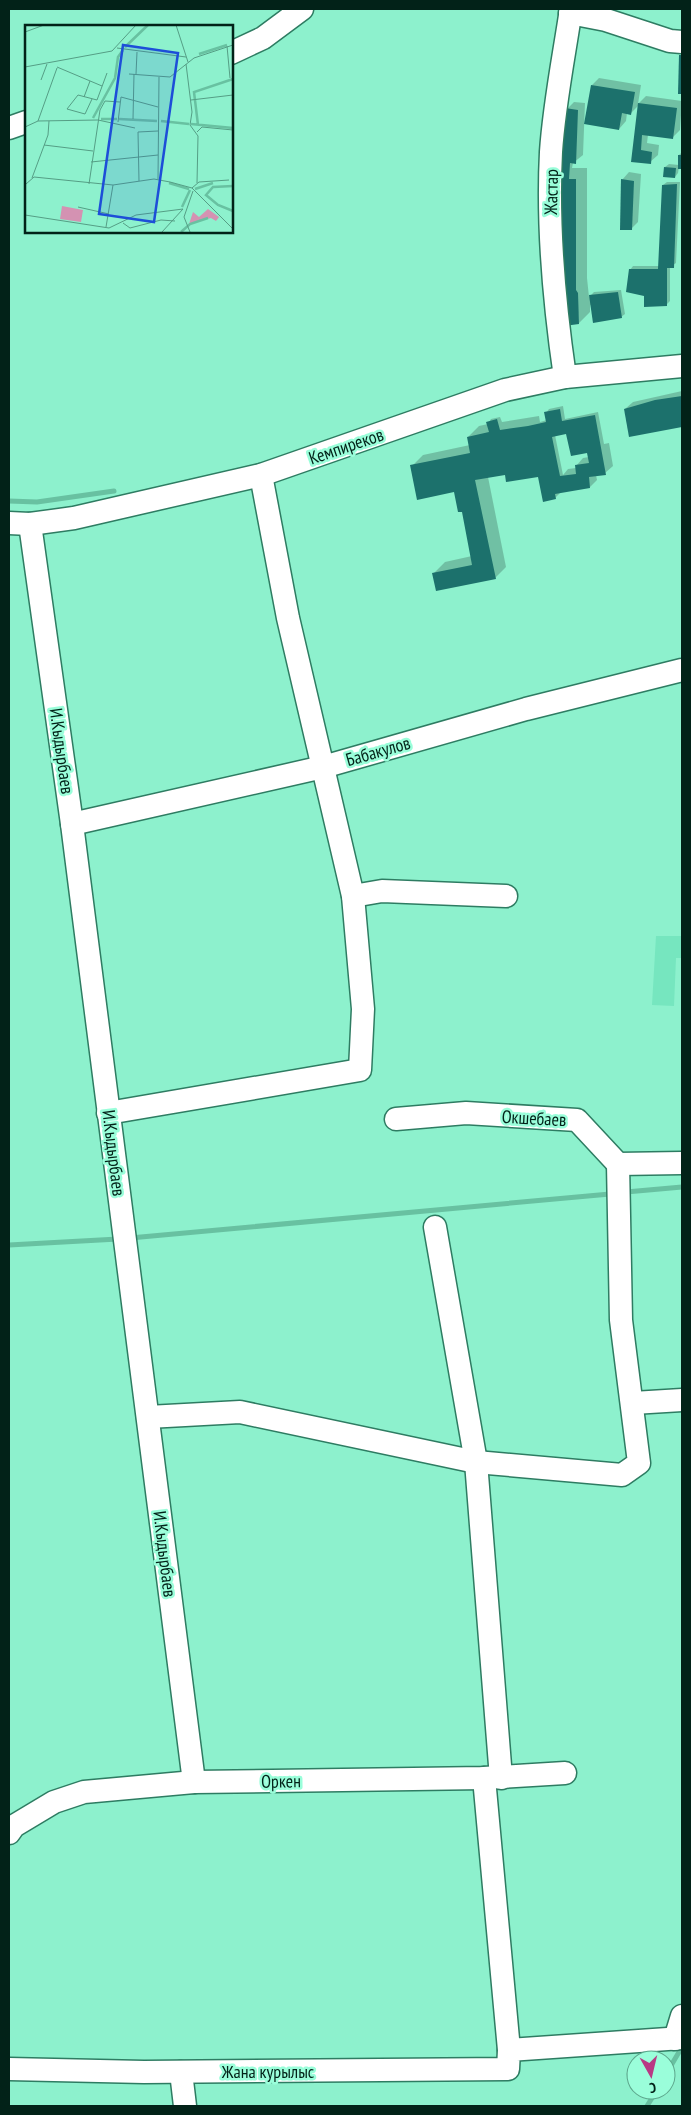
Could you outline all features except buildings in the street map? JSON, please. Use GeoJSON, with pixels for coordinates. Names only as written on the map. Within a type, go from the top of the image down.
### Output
{"type":"FeatureCollection","features":[{"type":"Feature","properties":{"kind":"street"},"geometry":{"type":"LineString","coordinates":[[232,53],[263,38],[302,9]]}},
{"type":"Feature","properties":{"kind":"street"},"geometry":{"type":"LineString","coordinates":[[570,11],[628,27],[670,42],[682,42]]}},
{"type":"Feature","properties":{"kind":"street","name":"Жастар"},"geometry":{"type":"LineString","coordinates":[[565,377],[557,320],[550,243],[552,151],[570,11]]}},
{"type":"Feature","properties":{"kind":"street"},"geometry":{"type":"LineString","coordinates":[[9,128],[25,122]]}},
{"type":"Feature","properties":{"kind":"street","name":"Кемпиреков"},"geometry":{"type":"LineString","coordinates":[[20,523],[74,518],[261,475],[505,390],[565,377],[682,366]]}},
{"type":"Feature","properties":{"kind":"street"},"geometry":{"type":"LineString","coordinates":[[108,1113],[360,1070],[363,1009],[353,896],[288,618],[261,475]]}},
{"type":"Feature","properties":{"kind":"street","name":"И.Кыдырбаев"},"geometry":{"type":"LineString","coordinates":[[20,523],[72,824],[194,1782]]}},
{"type":"Feature","properties":{"kind":"street","name":"Бабакулов"},"geometry":{"type":"LineString","coordinates":[[72,824],[323,767],[526,709],[682,670]]}},
{"type":"Feature","properties":{"kind":"street"},"geometry":{"type":"LineString","coordinates":[[353,896],[382,891],[506,896]]}},
{"type":"Feature","properties":{"kind":"street","name":"Окшебаев"},"geometry":{"type":"LineString","coordinates":[[396,1119],[466,1114],[577,1120],[618,1164]]}},
{"type":"Feature","properties":{"kind":"street"},"geometry":{"type":"LineString","coordinates":[[148,1417],[240,1412],[476,1462],[622,1475],[639,1463],[621,1320],[618,1164],[682,1163]]}},
{"type":"Feature","properties":{"kind":"street","name":"Жана курылыс"},"geometry":{"type":"LineString","coordinates":[[9,2069],[181,2072],[508,2069],[509,2050],[476,1462],[435,1227]]}},
{"type":"Feature","properties":{"kind":"street"},"geometry":{"type":"LineString","coordinates":[[632,1403],[682,1400]]}},
{"type":"Feature","properties":{"kind":"street","name":"Оркен"},"geometry":{"type":"LineString","coordinates":[[9,1833],[14,1826],[54,1802],[84,1792],[194,1782],[493,1778],[565,1773]]}},
{"type":"Feature","properties":{"kind":"street"},"geometry":{"type":"LineString","coordinates":[[509,2050],[679,2038],[682,2016]]}},
{"type":"Feature","properties":{"kind":"street"},"geometry":{"type":"LineString","coordinates":[[181,2072],[185,2106]]}},
{"type":"Feature","properties":{"kind":"shaded area"},"geometry":{"type":"Polygon","coordinates":[[[656,936],[682,936],[682,958],[676,958],[674,1006],[652,1005],[656,936]]]}},
{"type":"Feature","properties":{"kind":"waterway"},"geometry":{"type":"LineString","coordinates":[[9,501],[37,502],[114,491]]}},
{"type":"Feature","properties":{"kind":"waterway"},"geometry":{"type":"LineString","coordinates":[[626,1192],[682,1187]]}},
{"type":"Feature","properties":{"kind":"waterway"},"geometry":{"type":"LineString","coordinates":[[130,1238],[610,1194]]}},
{"type":"Feature","properties":{"kind":"waterway"},"geometry":{"type":"LineString","coordinates":[[9,1245],[118,1239]]}},
{"type":"Feature","properties":{"kind":"waterway"},"geometry":{"type":"LineString","coordinates":[[676,2057],[682,2047]]}},
{"type":"Feature","properties":{"kind":"waterway"},"geometry":{"type":"LineString","coordinates":[[647,2106],[651,2100]]}}]}
